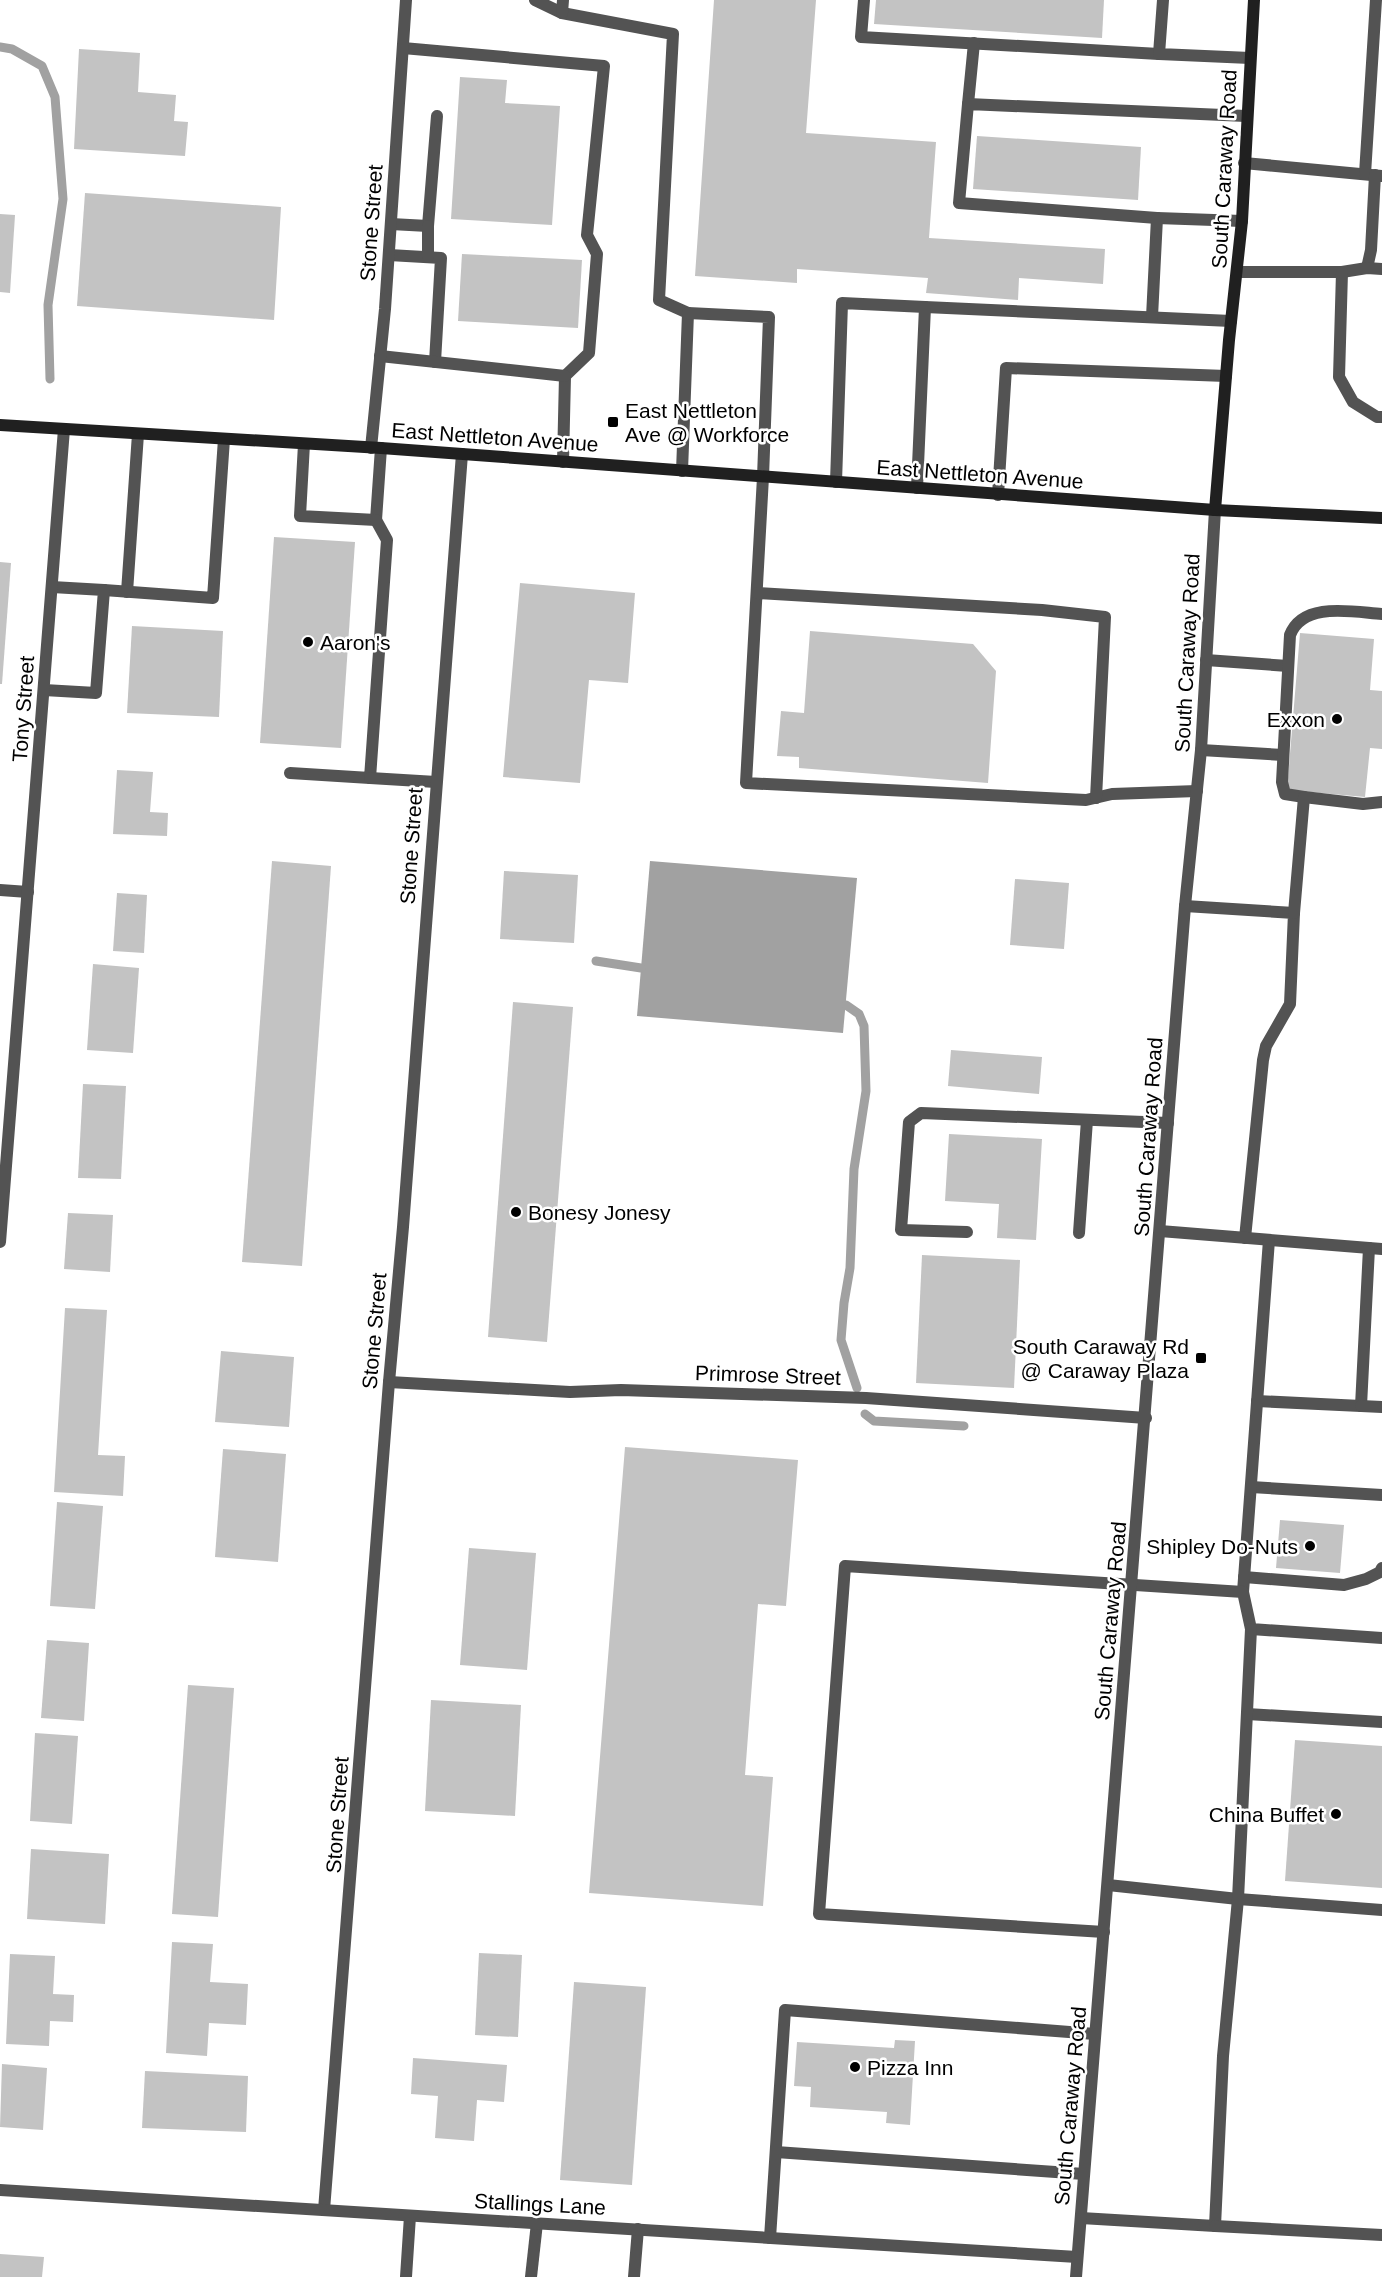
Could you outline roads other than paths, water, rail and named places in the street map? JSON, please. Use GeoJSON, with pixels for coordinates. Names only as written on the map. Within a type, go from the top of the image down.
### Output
{"type":"FeatureCollection","features":[{"type":"Feature","properties":{"kind":"main road","name":"South Caraway Road"},"geometry":{"type":"LineString","coordinates":[[1215,510],[1242,221],[1254,0]]}},
{"type":"Feature","properties":{"kind":"main road","name":"East Nettleton Avenue"},"geometry":{"type":"LineString","coordinates":[[0,425],[462,454],[1215,510],[1382,518]]}},
{"type":"Feature","properties":{"kind":"street","name":"Stone Street"},"geometry":{"type":"LineString","coordinates":[[376,520],[380,356],[406,0]]}},
{"type":"Feature","properties":{"kind":"street"},"geometry":{"type":"LineString","coordinates":[[535,0],[673,34],[660,300],[688,313],[769,317],[763,477],[746,783],[1086,800],[1112,794],[1197,791]]}},
{"type":"Feature","properties":{"kind":"street"},"geometry":{"type":"LineString","coordinates":[[864,0],[861,37],[1250,58]]}},
{"type":"Feature","properties":{"kind":"street"},"geometry":{"type":"LineString","coordinates":[[1159,54],[1163,0]]}},
{"type":"Feature","properties":{"kind":"street"},"geometry":{"type":"LineString","coordinates":[[1367,268],[1371,250],[1374,175],[1376,0]]}},
{"type":"Feature","properties":{"kind":"street"},"geometry":{"type":"LineString","coordinates":[[974,44],[959,203],[1157,218],[1242,221]]}},
{"type":"Feature","properties":{"kind":"street"},"geometry":{"type":"LineString","coordinates":[[403,48],[604,66],[587,235],[597,254],[589,353],[565,376],[563,462]]}},
{"type":"Feature","properties":{"kind":"street"},"geometry":{"type":"LineString","coordinates":[[968,104],[1246,116]]}},
{"type":"Feature","properties":{"kind":"street"},"geometry":{"type":"LineString","coordinates":[[428,257],[428,225],[437,116]]}},
{"type":"Feature","properties":{"kind":"street"},"geometry":{"type":"LineString","coordinates":[[1244,163],[1374,175]]}},
{"type":"Feature","properties":{"kind":"street"},"geometry":{"type":"LineString","coordinates":[[1152,317],[1157,218]]}},
{"type":"Feature","properties":{"kind":"street"},"geometry":{"type":"LineString","coordinates":[[391,224],[428,225]]}},
{"type":"Feature","properties":{"kind":"street"},"geometry":{"type":"LineString","coordinates":[[388,255],[441,258],[435,362]]}},
{"type":"Feature","properties":{"kind":"street"},"geometry":{"type":"LineString","coordinates":[[1237,272],[1342,272],[1367,268],[1382,269]]}},
{"type":"Feature","properties":{"kind":"street"},"geometry":{"type":"LineString","coordinates":[[1342,272],[1339,377],[1353,402],[1377,417],[1382,417]]}},
{"type":"Feature","properties":{"kind":"street"},"geometry":{"type":"LineString","coordinates":[[836,482],[842,303],[1231,321]]}},
{"type":"Feature","properties":{"kind":"street"},"geometry":{"type":"LineString","coordinates":[[917,489],[925,307]]}},
{"type":"Feature","properties":{"kind":"street"},"geometry":{"type":"LineString","coordinates":[[682,471],[688,313]]}},
{"type":"Feature","properties":{"kind":"street"},"geometry":{"type":"LineString","coordinates":[[380,356],[565,376]]}},
{"type":"Feature","properties":{"kind":"street"},"geometry":{"type":"LineString","coordinates":[[998,495],[1006,368],[1226,376]]}},
{"type":"Feature","properties":{"kind":"street","name":"Tony Street"},"geometry":{"type":"LineString","coordinates":[[0,1242],[64,429]]}},
{"type":"Feature","properties":{"kind":"street"},"geometry":{"type":"LineString","coordinates":[[127,592],[138,434]]}},
{"type":"Feature","properties":{"kind":"street"},"geometry":{"type":"LineString","coordinates":[[52,587],[213,597],[224,439]]}},
{"type":"Feature","properties":{"kind":"street"},"geometry":{"type":"LineString","coordinates":[[304,444],[300,516],[376,520],[387,540],[370,778]]}},
{"type":"Feature","properties":{"kind":"street","name":"Stone Street"},"geometry":{"type":"LineString","coordinates":[[324,2210],[462,454]]}},
{"type":"Feature","properties":{"kind":"street","name":"South Caraway Road"},"geometry":{"type":"LineString","coordinates":[[1076,2277],[1185,906],[1201,750],[1215,510]]}},
{"type":"Feature","properties":{"kind":"street"},"geometry":{"type":"LineString","coordinates":[[44,690],[96,693],[104,590]]}},
{"type":"Feature","properties":{"kind":"street"},"geometry":{"type":"LineString","coordinates":[[757,593],[1042,610],[1105,617],[1096,798]]}},
{"type":"Feature","properties":{"kind":"street"},"geometry":{"type":"LineString","coordinates":[[1382,614],[1327,611],[1312,613],[1294,624],[1290,634],[1282,790],[1285,794],[1363,804],[1382,802]]}},
{"type":"Feature","properties":{"kind":"street"},"geometry":{"type":"LineString","coordinates":[[1206,660],[1288,666]]}},
{"type":"Feature","properties":{"kind":"street"},"geometry":{"type":"LineString","coordinates":[[1201,750],[1283,755]]}},
{"type":"Feature","properties":{"kind":"street"},"geometry":{"type":"LineString","coordinates":[[291,773],[436,782]]}},
{"type":"Feature","properties":{"kind":"street"},"geometry":{"type":"LineString","coordinates":[[1245,1238],[1263,1060],[1266,1046],[1290,1004],[1294,912],[1305,797]]}},
{"type":"Feature","properties":{"kind":"street"},"geometry":{"type":"LineString","coordinates":[[0,890],[28,892]]}},
{"type":"Feature","properties":{"kind":"street"},"geometry":{"type":"LineString","coordinates":[[1185,906],[1294,912]]}},
{"type":"Feature","properties":{"kind":"street"},"geometry":{"type":"LineString","coordinates":[[967,1232],[902,1230],[909,1122],[921,1113],[1168,1123]]}},
{"type":"Feature","properties":{"kind":"street"},"geometry":{"type":"LineString","coordinates":[[1079,1233],[1087,1120]]}},
{"type":"Feature","properties":{"kind":"street"},"geometry":{"type":"LineString","coordinates":[[1160,1231],[1376,1249],[1361,1406]]}},
{"type":"Feature","properties":{"kind":"street"},"geometry":{"type":"LineString","coordinates":[[1215,2226],[1223,2056],[1238,1899],[1251,1629],[1243,1592],[1269,1240]]}},
{"type":"Feature","properties":{"kind":"street","name":"Primrose Street"},"geometry":{"type":"LineString","coordinates":[[389,1382],[570,1392],[621,1390],[866,1398],[1146,1418]]}},
{"type":"Feature","properties":{"kind":"street"},"geometry":{"type":"LineString","coordinates":[[1257,1401],[1382,1407]]}},
{"type":"Feature","properties":{"kind":"street"},"geometry":{"type":"LineString","coordinates":[[1251,1487],[1382,1495]]}},
{"type":"Feature","properties":{"kind":"street"},"geometry":{"type":"LineString","coordinates":[[1104,1932],[819,1914],[845,1566],[1243,1592]]}},
{"type":"Feature","properties":{"kind":"street"},"geometry":{"type":"LineString","coordinates":[[1244,1577],[1344,1585],[1366,1579],[1380,1572],[1382,1568]]}},
{"type":"Feature","properties":{"kind":"street"},"geometry":{"type":"LineString","coordinates":[[1251,1629],[1382,1638]]}},
{"type":"Feature","properties":{"kind":"street"},"geometry":{"type":"LineString","coordinates":[[1246,1714],[1382,1722]]}},
{"type":"Feature","properties":{"kind":"street"},"geometry":{"type":"LineString","coordinates":[[1108,1885],[1238,1899],[1382,1910]]}},
{"type":"Feature","properties":{"kind":"street"},"geometry":{"type":"LineString","coordinates":[[770,2238],[785,2010],[1095,2034]]}},
{"type":"Feature","properties":{"kind":"street"},"geometry":{"type":"LineString","coordinates":[[776,2152],[1084,2174]]}},
{"type":"Feature","properties":{"kind":"street","name":"Stallings Lane"},"geometry":{"type":"LineString","coordinates":[[0,2190],[1077,2257]]}},
{"type":"Feature","properties":{"kind":"street"},"geometry":{"type":"LineString","coordinates":[[406,2277],[410,2216]]}},
{"type":"Feature","properties":{"kind":"street"},"geometry":{"type":"LineString","coordinates":[[1081,2218],[1382,2235]]}},
{"type":"Feature","properties":{"kind":"street"},"geometry":{"type":"LineString","coordinates":[[531,2277],[537,2223]]}},
{"type":"Feature","properties":{"kind":"street"},"geometry":{"type":"LineString","coordinates":[[634,2277],[638,2229]]}},
{"type":"Feature","properties":{"kind":"waterway"},"geometry":{"type":"LineString","coordinates":[[0,47],[12,49],[42,66],[55,97],[63,199],[48,305],[50,379]]}},
{"type":"Feature","properties":{"kind":"waterway"},"geometry":{"type":"LineString","coordinates":[[596,961],[641,968]]}},
{"type":"Feature","properties":{"kind":"waterway"},"geometry":{"type":"LineString","coordinates":[[846,1005],[859,1014],[864,1026],[866,1091],[854,1169],[850,1268],[841,1340],[857,1388]]}},
{"type":"Feature","properties":{"kind":"waterway"},"geometry":{"type":"LineString","coordinates":[[865,1414],[874,1421],[964,1426]]}},
{"type":"Feature","properties":{"kind":"place","name":"East Nettleton Ave @ Workforce"},"geometry":{"type":"Point","coordinates":[613,422]}},
{"type":"Feature","properties":{"kind":"place","name":"Aaron's"},"geometry":{"type":"Point","coordinates":[308,642]}},
{"type":"Feature","properties":{"kind":"place","name":"Exxon"},"geometry":{"type":"Point","coordinates":[1337,719]}},
{"type":"Feature","properties":{"kind":"place","name":"Bonesy Jonesy"},"geometry":{"type":"Point","coordinates":[516,1212]}},
{"type":"Feature","properties":{"kind":"place","name":"South Caraway Rd @ Caraway Plaza"},"geometry":{"type":"Point","coordinates":[1201,1358]}},
{"type":"Feature","properties":{"kind":"place","name":"Shipley Do-Nuts"},"geometry":{"type":"Point","coordinates":[1310,1546]}},
{"type":"Feature","properties":{"kind":"place","name":"China Buffet"},"geometry":{"type":"Point","coordinates":[1336,1814]}},
{"type":"Feature","properties":{"kind":"place","name":"Pizza Inn"},"geometry":{"type":"Point","coordinates":[855,2067]}}]}
